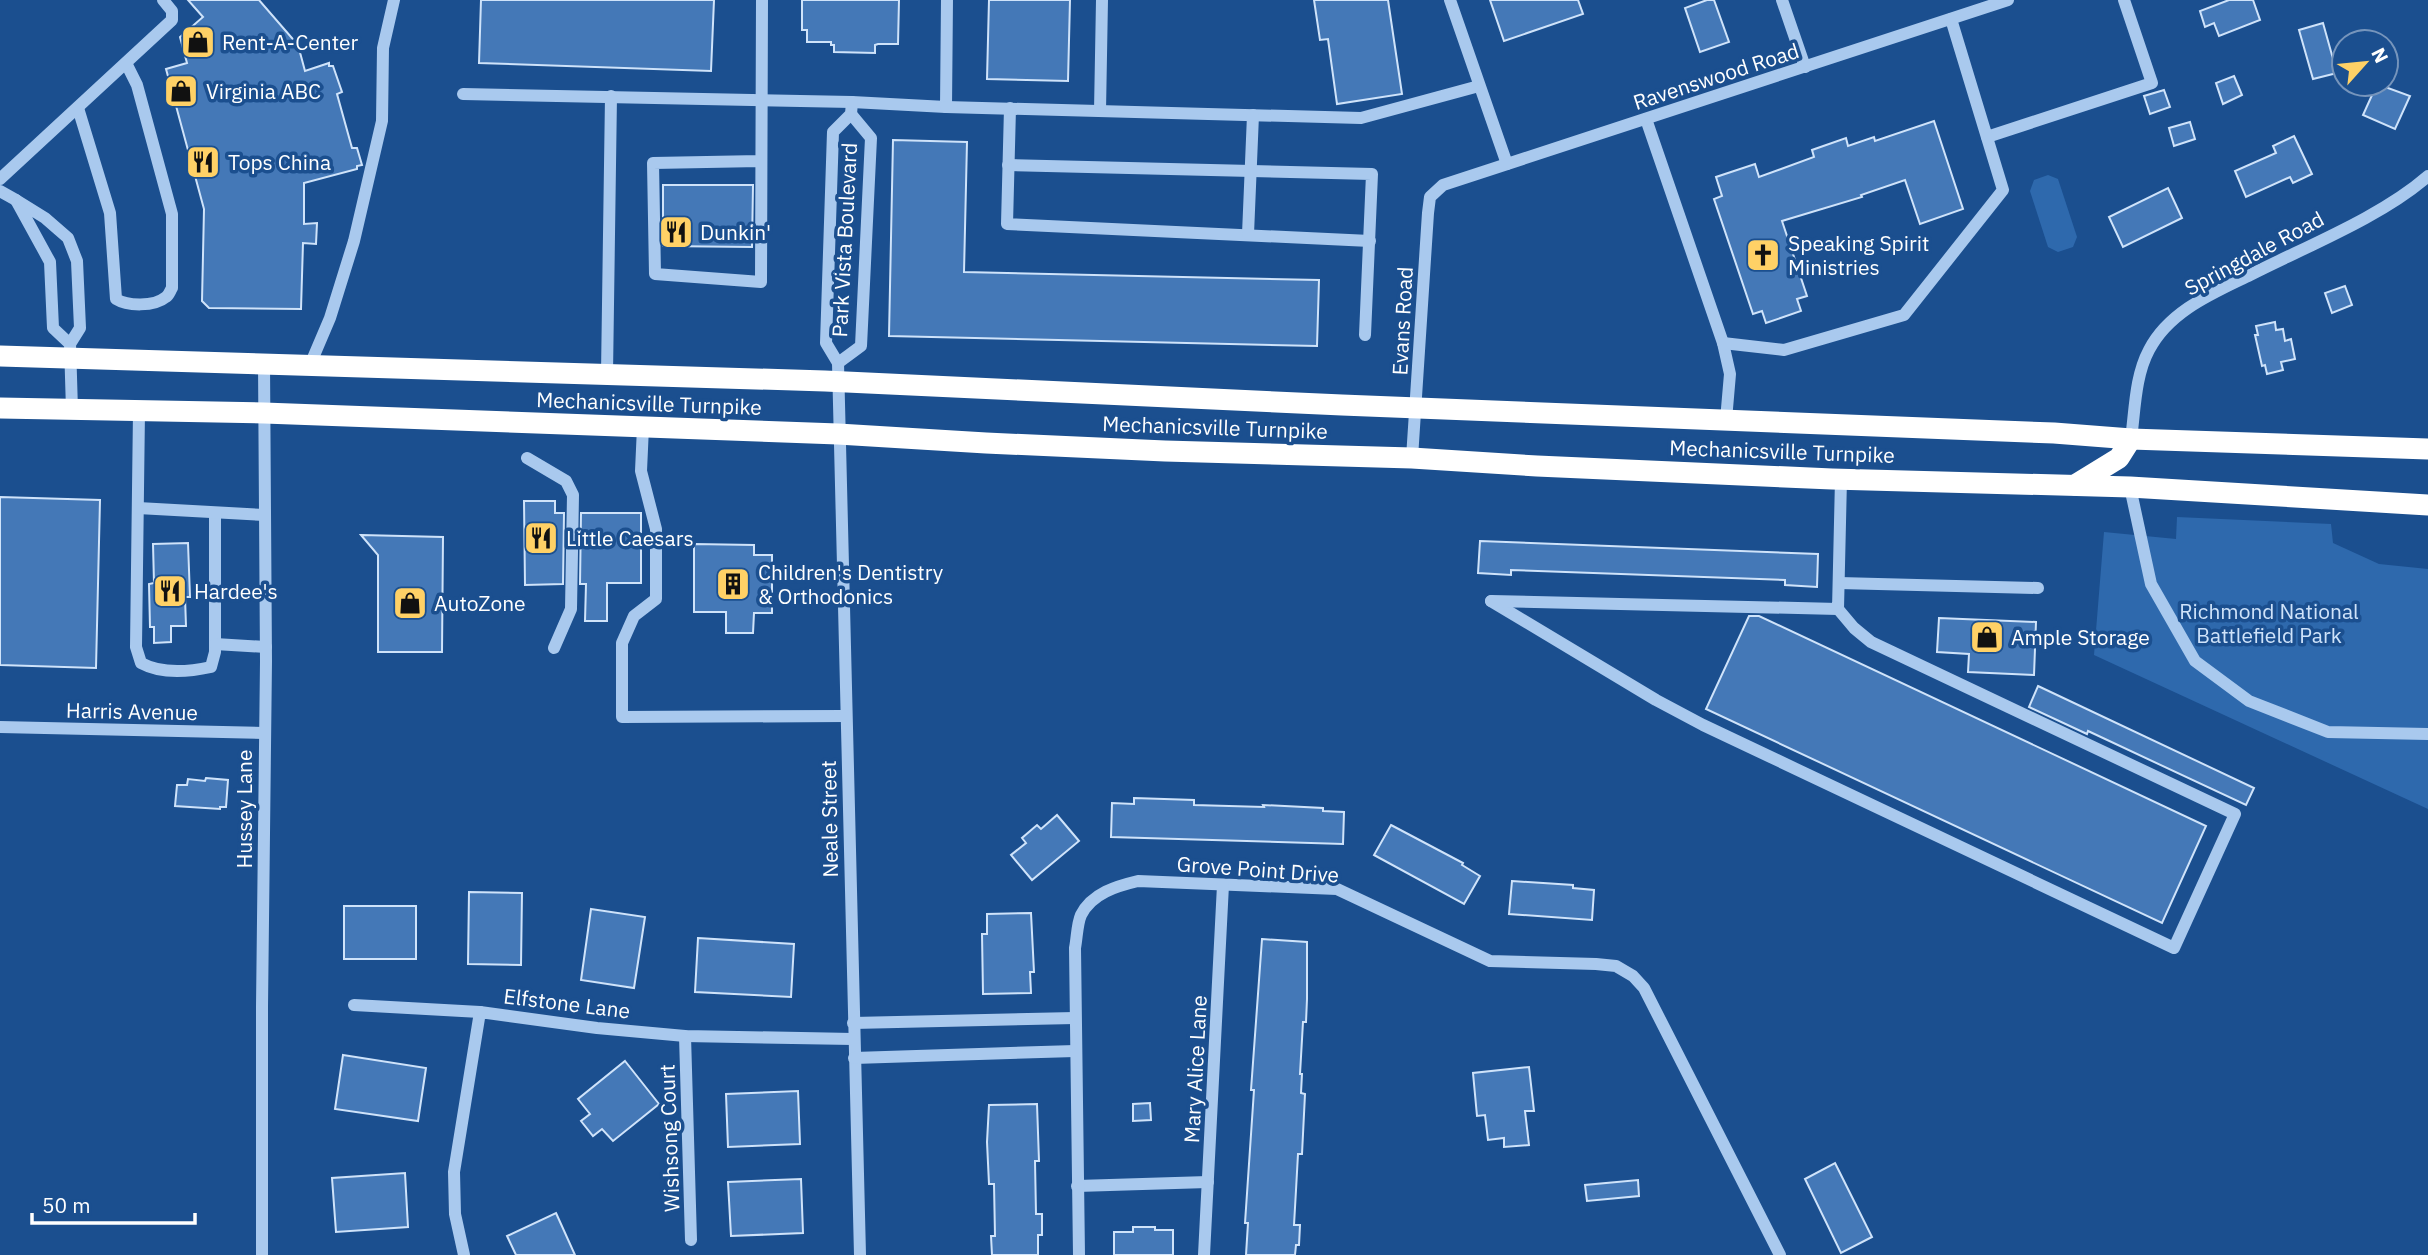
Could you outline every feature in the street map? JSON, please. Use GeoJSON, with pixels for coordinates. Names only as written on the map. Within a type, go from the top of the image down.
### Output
{"type":"FeatureCollection","features":[{"type":"Feature","properties":{"kind":"highway","name":"Mechanicsville Turnpike"},"geometry":{"type":"LineString","coordinates":[[0,356],[71,351],[310,365],[607,374],[838,373],[1416,407],[2054,433],[2131,439],[2428,449]]}},
{"type":"Feature","properties":{"kind":"highway","name":"Mechanicsville Turnpike"},"geometry":{"type":"LineString","coordinates":[[0,408],[264,413],[838,434],[1110,449],[1412,458],[1841,479],[2130,487],[2428,505]]}},
{"type":"Feature","properties":{"kind":"highway"},"geometry":{"type":"LineString","coordinates":[[2073,486],[2105,469],[2119,458],[2131,439]]}},
{"type":"Feature","properties":{"kind":"highway"},"geometry":{"type":"LineString","coordinates":[[2130,487],[2128,467],[2133,460],[2169,440]]}},
{"type":"Feature","properties":{"kind":"street"},"geometry":{"type":"LineString","coordinates":[[0,179],[172,20],[172,11],[163,0]]}},
{"type":"Feature","properties":{"kind":"street"},"geometry":{"type":"LineString","coordinates":[[310,365],[330,318],[347,263],[382,121],[383,48],[394,0]]}},
{"type":"Feature","properties":{"kind":"street"},"geometry":{"type":"LineString","coordinates":[[760,161],[653,163],[655,274],[761,282],[762,0]]}},
{"type":"Feature","properties":{"kind":"street"},"geometry":{"type":"LineString","coordinates":[[946,107],[947,0]]}},
{"type":"Feature","properties":{"kind":"street"},"geometry":{"type":"LineString","coordinates":[[1100,111],[1102,0]]}},
{"type":"Feature","properties":{"kind":"street"},"geometry":{"type":"LineString","coordinates":[[1450,0],[1507,164]]}},
{"type":"Feature","properties":{"kind":"street"},"geometry":{"type":"LineString","coordinates":[[1782,0],[1805,67]]}},
{"type":"Feature","properties":{"kind":"street","name":"Ravenswood Road"},"geometry":{"type":"LineString","coordinates":[[1438,190],[1443,185],[2008,0]]}},
{"type":"Feature","properties":{"kind":"street"},"geometry":{"type":"LineString","coordinates":[[1987,137],[2152,83],[2124,0]]}},
{"type":"Feature","properties":{"kind":"street"},"geometry":{"type":"LineString","coordinates":[[1723,344],[1784,350],[1904,315],[2003,190],[1951,19]]}},
{"type":"Feature","properties":{"kind":"street"},"geometry":{"type":"LineString","coordinates":[[78,108],[110,214],[116,299],[123,303],[153,303],[166,298],[172,288],[173,214],[137,85],[126,63]]}},
{"type":"Feature","properties":{"kind":"street"},"geometry":{"type":"LineString","coordinates":[[463,94],[760,101],[852,108],[1010,108],[1361,118],[1479,86]]}},
{"type":"Feature","properties":{"kind":"street"},"geometry":{"type":"LineString","coordinates":[[607,374],[611,96]]}},
{"type":"Feature","properties":{"kind":"street","name":"Park Vista Boulevard"},"geometry":{"type":"LineString","coordinates":[[852,108],[871,138],[861,346],[838,373],[825,343],[833,132],[852,108]]}},
{"type":"Feature","properties":{"kind":"street"},"geometry":{"type":"LineString","coordinates":[[1010,108],[1007,224],[1370,241]]}},
{"type":"Feature","properties":{"kind":"street"},"geometry":{"type":"LineString","coordinates":[[1248,234],[1253,115]]}},
{"type":"Feature","properties":{"kind":"street"},"geometry":{"type":"LineString","coordinates":[[1646,119],[1723,344],[1730,374],[1726,419]]}},
{"type":"Feature","properties":{"kind":"street"},"geometry":{"type":"LineString","coordinates":[[1008,165],[1372,174],[1366,335]]}},
{"type":"Feature","properties":{"kind":"street","name":"Springdale Road"},"geometry":{"type":"LineString","coordinates":[[2131,439],[2139,379],[2147,352],[2157,335],[2174,318],[2207,296],[2363,218],[2413,189],[2428,176]]}},
{"type":"Feature","properties":{"kind":"street","name":"Evans Road"},"geometry":{"type":"LineString","coordinates":[[1412,458],[1428,213],[1430,197],[1438,190]]}},
{"type":"Feature","properties":{"kind":"street"},"geometry":{"type":"LineString","coordinates":[[0,191],[45,218],[68,238],[77,261],[80,328],[71,351],[72,410]]}},
{"type":"Feature","properties":{"kind":"street"},"geometry":{"type":"LineString","coordinates":[[16,200],[50,262],[53,328],[71,351]]}},
{"type":"Feature","properties":{"kind":"street","name":"Hussey Lane"},"geometry":{"type":"LineString","coordinates":[[262,1255],[266,647],[264,363]]}},
{"type":"Feature","properties":{"kind":"street","name":"Neale Street"},"geometry":{"type":"LineString","coordinates":[[838,373],[860,1255]]}},
{"type":"Feature","properties":{"kind":"street"},"geometry":{"type":"LineString","coordinates":[[139,411],[136,648],[141,663],[154,671],[199,670],[211,667],[215,644],[215,513]]}},
{"type":"Feature","properties":{"kind":"street"},"geometry":{"type":"LineString","coordinates":[[643,427],[641,471],[656,529],[656,599],[634,616],[622,643],[622,717],[846,716]]}},
{"type":"Feature","properties":{"kind":"street"},"geometry":{"type":"LineString","coordinates":[[527,458],[566,481],[573,495],[571,609],[554,648]]}},
{"type":"Feature","properties":{"kind":"street"},"geometry":{"type":"LineString","coordinates":[[1838,609],[1491,601],[1656,700],[1703,725],[2174,948],[2235,814],[1871,642],[1854,628],[1838,609],[1841,479]]}},
{"type":"Feature","properties":{"kind":"street"},"geometry":{"type":"LineString","coordinates":[[2130,487],[2151,584],[2195,661],[2249,701],[2328,732],[2428,734]]}},
{"type":"Feature","properties":{"kind":"street"},"geometry":{"type":"LineString","coordinates":[[138,508],[265,515]]}},
{"type":"Feature","properties":{"kind":"street"},"geometry":{"type":"LineString","coordinates":[[1839,583],[2038,588]]}},
{"type":"Feature","properties":{"kind":"street"},"geometry":{"type":"LineString","coordinates":[[215,644],[266,647]]}},
{"type":"Feature","properties":{"kind":"street","name":"Harris Avenue"},"geometry":{"type":"LineString","coordinates":[[0,727],[264,733]]}},
{"type":"Feature","properties":{"kind":"street","name":"Grove Point Drive"},"geometry":{"type":"LineString","coordinates":[[1079,1255],[1075,948],[1081,916],[1093,899],[1117,886],[1138,881],[1337,890],[1490,961],[1616,966],[1633,976],[1644,988],[1780,1255]]}},
{"type":"Feature","properties":{"kind":"street","name":"Mary Alice Lane"},"geometry":{"type":"LineString","coordinates":[[1204,1255],[1223,885]]}},
{"type":"Feature","properties":{"kind":"street"},"geometry":{"type":"LineString","coordinates":[[354,1006],[480,1012]]}},
{"type":"Feature","properties":{"kind":"street","name":"Elfstone Lane"},"geometry":{"type":"LineString","coordinates":[[464,1255],[455,1214],[454,1172],[480,1012],[597,1028],[685,1036],[853,1039]]}},
{"type":"Feature","properties":{"kind":"street"},"geometry":{"type":"LineString","coordinates":[[853,1023],[1075,1017]]}},
{"type":"Feature","properties":{"kind":"street","name":"Wishsong Court"},"geometry":{"type":"LineString","coordinates":[[685,1036],[691,1240]]}},
{"type":"Feature","properties":{"kind":"street"},"geometry":{"type":"LineString","coordinates":[[854,1058],[1075,1051]]}},
{"type":"Feature","properties":{"kind":"street"},"geometry":{"type":"LineString","coordinates":[[1077,1186],[1208,1182]]}},
{"type":"Feature","properties":{"kind":"green space"},"geometry":{"type":"Polygon","coordinates":[[[2048,175],[2058,179],[2077,237],[2073,247],[2058,252],[2048,247],[2030,191],[2034,180],[2048,175]]]}},
{"type":"Feature","properties":{"kind":"green space","name":"Richmond National Battlefield Park"},"geometry":{"type":"Polygon","coordinates":[[[2177,517],[2331,524],[2333,543],[2379,564],[2428,569],[2428,809],[2094,655],[2104,532],[2176,539],[2177,517]]]}},
{"type":"Feature","properties":{"kind":"building"},"geometry":{"type":"Polygon","coordinates":[[[188,0],[259,0],[298,45],[305,71],[329,63],[329,66],[333,66],[342,92],[337,94],[352,148],[357,148],[362,165],[357,166],[357,169],[304,183],[304,224],[317,223],[316,244],[303,243],[301,309],[209,308],[202,301],[204,209],[166,69],[187,63],[180,37],[203,17],[188,0]]]}},
{"type":"Feature","properties":{"kind":"building"},"geometry":{"type":"Polygon","coordinates":[[[481,0],[714,0],[711,71],[479,63],[481,0]]]}},
{"type":"Feature","properties":{"kind":"building"},"geometry":{"type":"Polygon","coordinates":[[[802,0],[899,0],[898,44],[875,45],[875,53],[834,52],[831,42],[807,42],[807,30],[802,30],[802,0]]]}},
{"type":"Feature","properties":{"kind":"building"},"geometry":{"type":"Polygon","coordinates":[[[989,0],[1070,0],[1068,81],[987,79],[989,0]]]}},
{"type":"Feature","properties":{"kind":"building"},"geometry":{"type":"Polygon","coordinates":[[[1314,0],[1388,0],[1402,94],[1337,104],[1328,39],[1320,40],[1314,0]]]}},
{"type":"Feature","properties":{"kind":"building"},"geometry":{"type":"Polygon","coordinates":[[[1490,0],[1578,0],[1583,14],[1504,41],[1490,0]]]}},
{"type":"Feature","properties":{"kind":"building"},"geometry":{"type":"Polygon","coordinates":[[[1714,0],[1729,42],[1700,52],[1685,8],[1714,0]]]}},
{"type":"Feature","properties":{"kind":"building"},"geometry":{"type":"Polygon","coordinates":[[[2229,0],[2253,0],[2260,20],[2219,36],[2214,23],[2205,27],[2200,11],[2229,0]]]}},
{"type":"Feature","properties":{"kind":"building"},"geometry":{"type":"Polygon","coordinates":[[[2323,23],[2330,48],[2330,75],[2313,79],[2299,30],[2323,23]]]}},
{"type":"Feature","properties":{"kind":"building"},"geometry":{"type":"Polygon","coordinates":[[[2234,76],[2242,95],[2223,104],[2216,83],[2234,76]]]}},
{"type":"Feature","properties":{"kind":"building"},"geometry":{"type":"Polygon","coordinates":[[[2164,90],[2170,107],[2150,114],[2144,96],[2164,90]]]}},
{"type":"Feature","properties":{"kind":"building"},"geometry":{"type":"Polygon","coordinates":[[[2400,92],[2410,96],[2395,129],[2363,115],[2371,98],[2400,98],[2400,92]]]}},
{"type":"Feature","properties":{"kind":"building","name":"Speaking Spirit Ministries"},"geometry":{"type":"Polygon","coordinates":[[[1934,121],[1963,209],[1920,224],[1905,180],[1861,195],[1862,197],[1782,221],[1807,296],[1797,299],[1801,311],[1766,323],[1762,311],[1753,314],[1714,199],[1722,196],[1716,177],[1755,164],[1759,177],[1814,157],[1812,150],[1846,138],[1848,146],[1874,137],[1875,141],[1934,121]]]}},
{"type":"Feature","properties":{"kind":"building"},"geometry":{"type":"Polygon","coordinates":[[[2190,122],[2195,139],[2174,146],[2169,128],[2190,122]]]}},
{"type":"Feature","properties":{"kind":"building"},"geometry":{"type":"Polygon","coordinates":[[[2294,136],[2312,174],[2293,183],[2290,177],[2246,197],[2235,171],[2276,153],[2273,146],[2294,136]]]}},
{"type":"Feature","properties":{"kind":"building"},"geometry":{"type":"Polygon","coordinates":[[[893,140],[967,142],[964,272],[1319,280],[1317,346],[889,336],[893,140]]]}},
{"type":"Feature","properties":{"kind":"building"},"geometry":{"type":"Polygon","coordinates":[[[663,185],[753,185],[752,247],[663,246],[663,185]]]}},
{"type":"Feature","properties":{"kind":"building"},"geometry":{"type":"Polygon","coordinates":[[[2168,188],[2182,218],[2123,247],[2109,217],[2168,188]]]}},
{"type":"Feature","properties":{"kind":"building"},"geometry":{"type":"Polygon","coordinates":[[[2345,286],[2352,305],[2332,313],[2325,293],[2345,286]]]}},
{"type":"Feature","properties":{"kind":"building"},"geometry":{"type":"Polygon","coordinates":[[[2275,322],[2276,330],[2283,329],[2285,341],[2291,339],[2295,359],[2281,362],[2283,370],[2267,374],[2265,365],[2262,366],[2255,335],[2258,335],[2256,326],[2275,322]]]}},
{"type":"Feature","properties":{"kind":"building"},"geometry":{"type":"Polygon","coordinates":[[[0,497],[100,500],[96,668],[0,665],[0,497]]]}},
{"type":"Feature","properties":{"kind":"building","name":"Little Caesars"},"geometry":{"type":"Polygon","coordinates":[[[524,501],[555,501],[555,513],[564,513],[563,584],[525,585],[524,501]]]}},
{"type":"Feature","properties":{"kind":"building"},"geometry":{"type":"Polygon","coordinates":[[[581,513],[641,513],[641,583],[607,583],[607,621],[585,621],[586,584],[580,584],[581,513]]]}},
{"type":"Feature","properties":{"kind":"building","name":"AutoZone"},"geometry":{"type":"Polygon","coordinates":[[[361,535],[443,537],[442,652],[378,652],[378,555],[361,535]]]}},
{"type":"Feature","properties":{"kind":"building"},"geometry":{"type":"Polygon","coordinates":[[[1480,541],[1818,554],[1817,587],[1785,585],[1785,580],[1511,570],[1511,575],[1478,573],[1480,541]]]}},
{"type":"Feature","properties":{"kind":"building","name":"Hardee's"},"geometry":{"type":"Polygon","coordinates":[[[188,543],[190,597],[185,597],[186,626],[171,626],[171,642],[154,643],[154,627],[150,627],[149,584],[154,583],[153,544],[188,543]]]}},
{"type":"Feature","properties":{"kind":"building","name":"Children's Dentistry & Orthodonics"},"geometry":{"type":"Polygon","coordinates":[[[694,544],[754,545],[754,555],[772,555],[772,613],[754,613],[753,633],[726,633],[726,612],[694,612],[694,544]]]}},
{"type":"Feature","properties":{"kind":"building"},"geometry":{"type":"Polygon","coordinates":[[[1749,616],[1759,616],[2206,826],[2162,923],[1706,709],[1749,616]]]}},
{"type":"Feature","properties":{"kind":"building","name":"Ample Storage"},"geometry":{"type":"Polygon","coordinates":[[[1939,618],[2036,622],[2034,675],[1968,672],[1969,654],[1937,652],[1939,618]]]}},
{"type":"Feature","properties":{"kind":"building"},"geometry":{"type":"Polygon","coordinates":[[[2038,686],[2254,788],[2246,805],[2088,731],[2087,734],[2029,707],[2038,686]]]}},
{"type":"Feature","properties":{"kind":"building"},"geometry":{"type":"Polygon","coordinates":[[[206,778],[228,780],[226,807],[220,809],[175,806],[177,785],[187,785],[188,779],[205,781],[206,778]]]}},
{"type":"Feature","properties":{"kind":"building"},"geometry":{"type":"Polygon","coordinates":[[[1134,798],[1194,800],[1194,805],[1264,807],[1263,805],[1323,808],[1323,811],[1344,812],[1343,844],[1111,837],[1112,803],[1134,804],[1134,798]]]}},
{"type":"Feature","properties":{"kind":"building"},"geometry":{"type":"Polygon","coordinates":[[[1057,815],[1079,841],[1032,880],[1011,855],[1026,843],[1022,838],[1037,825],[1041,829],[1057,815]]]}},
{"type":"Feature","properties":{"kind":"building"},"geometry":{"type":"Polygon","coordinates":[[[1391,825],[1463,863],[1462,865],[1480,876],[1464,904],[1374,855],[1391,825]]]}},
{"type":"Feature","properties":{"kind":"building"},"geometry":{"type":"Polygon","coordinates":[[[1512,881],[1573,885],[1573,888],[1594,890],[1592,920],[1509,914],[1512,881]]]}},
{"type":"Feature","properties":{"kind":"building"},"geometry":{"type":"Polygon","coordinates":[[[469,892],[522,893],[521,965],[468,964],[469,892]]]}},
{"type":"Feature","properties":{"kind":"building"},"geometry":{"type":"Polygon","coordinates":[[[344,906],[416,906],[416,959],[344,959],[344,906]]]}},
{"type":"Feature","properties":{"kind":"building"},"geometry":{"type":"Polygon","coordinates":[[[591,909],[645,917],[634,988],[581,980],[591,909]]]}},
{"type":"Feature","properties":{"kind":"building"},"geometry":{"type":"Polygon","coordinates":[[[1031,913],[1034,972],[1030,972],[1031,993],[983,994],[982,934],[987,934],[987,914],[1031,913]]]}},
{"type":"Feature","properties":{"kind":"building"},"geometry":{"type":"Polygon","coordinates":[[[698,938],[794,944],[791,997],[695,992],[698,938]]]}},
{"type":"Feature","properties":{"kind":"building"},"geometry":{"type":"Polygon","coordinates":[[[1262,939],[1307,942],[1306,1022],[1303,1022],[1300,1074],[1301,1093],[1305,1094],[1294,1225],[1300,1225],[1299,1245],[1296,1245],[1295,1255],[1246,1255],[1248,1223],[1245,1223],[1254,1090],[1251,1090],[1262,939]]]}},
{"type":"Feature","properties":{"kind":"building"},"geometry":{"type":"Polygon","coordinates":[[[343,1055],[426,1068],[418,1121],[335,1109],[343,1055]]]}},
{"type":"Feature","properties":{"kind":"building"},"geometry":{"type":"Polygon","coordinates":[[[625,1061],[659,1104],[613,1141],[602,1129],[593,1136],[581,1121],[590,1114],[578,1099],[625,1061]]]}},
{"type":"Feature","properties":{"kind":"building"},"geometry":{"type":"Polygon","coordinates":[[[1529,1067],[1534,1111],[1525,1111],[1529,1145],[1504,1147],[1504,1138],[1488,1140],[1485,1115],[1477,1116],[1473,1073],[1529,1067]]]}},
{"type":"Feature","properties":{"kind":"building"},"geometry":{"type":"Polygon","coordinates":[[[798,1091],[800,1144],[728,1147],[726,1094],[798,1091]]]}},
{"type":"Feature","properties":{"kind":"building"},"geometry":{"type":"Polygon","coordinates":[[[1150,1103],[1151,1120],[1133,1121],[1133,1104],[1150,1103]]]}},
{"type":"Feature","properties":{"kind":"building"},"geometry":{"type":"Polygon","coordinates":[[[1037,1104],[1039,1161],[1035,1161],[1036,1214],[1042,1214],[1038,1255],[992,1255],[991,1236],[995,1236],[994,1184],[989,1184],[989,1105],[1037,1104]]]}},
{"type":"Feature","properties":{"kind":"building"},"geometry":{"type":"Polygon","coordinates":[[[1835,1163],[1872,1237],[1841,1253],[1805,1179],[1835,1163]]]}},
{"type":"Feature","properties":{"kind":"building"},"geometry":{"type":"Polygon","coordinates":[[[405,1173],[408,1227],[336,1232],[332,1178],[405,1173]]]}},
{"type":"Feature","properties":{"kind":"building"},"geometry":{"type":"Polygon","coordinates":[[[801,1179],[803,1233],[731,1236],[728,1182],[801,1179]]]}},
{"type":"Feature","properties":{"kind":"building"},"geometry":{"type":"Polygon","coordinates":[[[1638,1180],[1639,1196],[1587,1201],[1585,1185],[1638,1180]]]}},
{"type":"Feature","properties":{"kind":"building"},"geometry":{"type":"Polygon","coordinates":[[[556,1213],[575,1255],[516,1255],[507,1236],[556,1213]]]}},
{"type":"Feature","properties":{"kind":"building"},"geometry":{"type":"Polygon","coordinates":[[[1133,1227],[1173,1230],[1173,1255],[1114,1255],[1114,1232],[1133,1232],[1133,1227]]]}},
{"type":"Feature","properties":{"kind":"place","name":"Rent-A-Center"},"geometry":{"type":"Point","coordinates":[198,42]}},
{"type":"Feature","properties":{"kind":"place","name":"Virginia ABC"},"geometry":{"type":"Point","coordinates":[181,91]}},
{"type":"Feature","properties":{"kind":"place","name":"Tops China"},"geometry":{"type":"Point","coordinates":[203,162]}},
{"type":"Feature","properties":{"kind":"place","name":"Dunkin'"},"geometry":{"type":"Point","coordinates":[676,232]}},
{"type":"Feature","properties":{"kind":"place","name":"Speaking Spirit Ministries"},"geometry":{"type":"Point","coordinates":[1763,255]}},
{"type":"Feature","properties":{"kind":"place","name":"Little Caesars"},"geometry":{"type":"Point","coordinates":[541,538]}},
{"type":"Feature","properties":{"kind":"place","name":"Children's Dentistry & Orthodonics"},"geometry":{"type":"Point","coordinates":[733,584]}},
{"type":"Feature","properties":{"kind":"place","name":"Hardee's"},"geometry":{"type":"Point","coordinates":[170,591]}},
{"type":"Feature","properties":{"kind":"place","name":"AutoZone"},"geometry":{"type":"Point","coordinates":[410,603]}},
{"type":"Feature","properties":{"kind":"place","name":"Ample Storage"},"geometry":{"type":"Point","coordinates":[1987,637]}}]}
